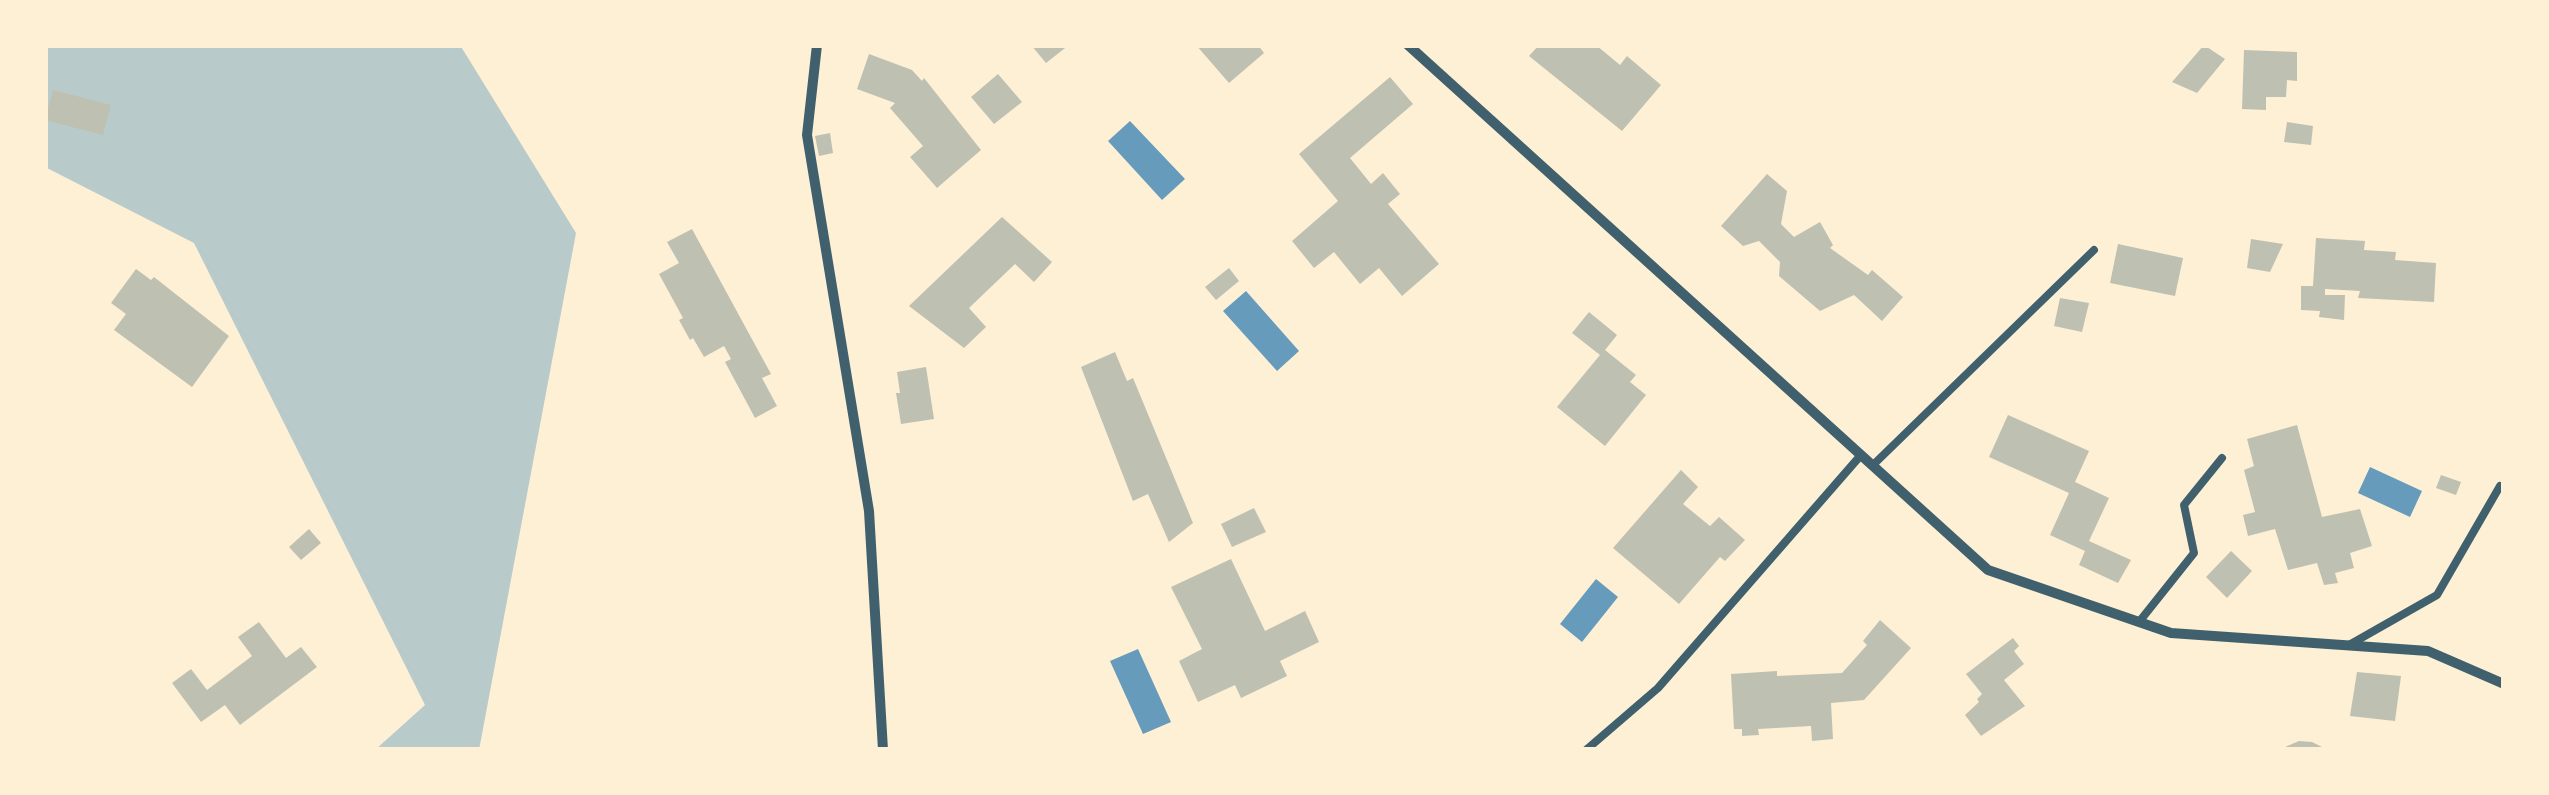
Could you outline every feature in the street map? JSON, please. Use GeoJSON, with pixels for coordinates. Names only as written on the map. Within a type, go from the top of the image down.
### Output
{"type":"FeatureCollection","features":[{"type":"Feature","properties":{"kind":"street"},"geometry":{"type":"LineString","coordinates":[[817,45],[807,135],[869,511],[883,750]]}},
{"type":"Feature","properties":{"kind":"street"},"geometry":{"type":"LineString","coordinates":[[1408,45],[1988,570],[2171,633],[2428,651],[2504,684]]}},
{"type":"Feature","properties":{"kind":"lane"},"geometry":{"type":"LineString","coordinates":[[1873,465],[2094,250]]}},
{"type":"Feature","properties":{"kind":"lane"},"geometry":{"type":"LineString","coordinates":[[1586,750],[1658,688],[1862,455]]}},
{"type":"Feature","properties":{"kind":"lane"},"geometry":{"type":"LineString","coordinates":[[2139,622],[2194,552],[2184,505],[2222,458]]}},
{"type":"Feature","properties":{"kind":"lane"},"geometry":{"type":"LineString","coordinates":[[2350,646],[2437,595],[2500,486]]}},
{"type":"Feature","properties":{"kind":"shaded area"},"geometry":{"type":"Polygon","coordinates":[[[45,45],[460,45],[576,233],[479,750],[375,750],[425,705],[194,243],[45,167],[45,45]]]}},
{"type":"Feature","properties":{"kind":"water"},"geometry":{"type":"Polygon","coordinates":[[[1130,121],[1185,179],[1162,200],[1108,141],[1130,121]]]}},
{"type":"Feature","properties":{"kind":"water"},"geometry":{"type":"Polygon","coordinates":[[[1246,291],[1299,351],[1277,371],[1223,311],[1246,291]]]}},
{"type":"Feature","properties":{"kind":"water"},"geometry":{"type":"Polygon","coordinates":[[[2370,467],[2422,491],[2410,517],[2358,493],[2370,467]]]}},
{"type":"Feature","properties":{"kind":"water"},"geometry":{"type":"Polygon","coordinates":[[[1596,579],[1618,597],[1582,642],[1560,624],[1596,579]]]}},
{"type":"Feature","properties":{"kind":"water"},"geometry":{"type":"Polygon","coordinates":[[[1138,649],[1171,722],[1143,734],[1110,661],[1138,649]]]}},
{"type":"Feature","properties":{"kind":"building"},"geometry":{"type":"Polygon","coordinates":[[[1031,45],[1069,45],[1046,63],[1031,45]]]}},
{"type":"Feature","properties":{"kind":"building"},"geometry":{"type":"Polygon","coordinates":[[[1196,45],[1258,45],[1264,53],[1229,83],[1196,45]]]}},
{"type":"Feature","properties":{"kind":"building"},"geometry":{"type":"Polygon","coordinates":[[[1539,45],[1596,45],[1620,65],[1627,56],[1661,85],[1622,131],[1529,56],[1539,45]]]}},
{"type":"Feature","properties":{"kind":"building"},"geometry":{"type":"Polygon","coordinates":[[[2204,45],[2225,59],[2197,93],[2172,82],[2204,45]]]}},
{"type":"Feature","properties":{"kind":"building"},"geometry":{"type":"Polygon","coordinates":[[[2244,50],[2297,52],[2297,81],[2287,80],[2286,97],[2266,97],[2266,110],[2242,109],[2244,50]]]}},
{"type":"Feature","properties":{"kind":"building"},"geometry":{"type":"Polygon","coordinates":[[[869,54],[912,70],[922,81],[924,78],[981,150],[937,188],[910,157],[923,146],[890,108],[895,103],[857,89],[869,54]]]}},
{"type":"Feature","properties":{"kind":"building"},"geometry":{"type":"Polygon","coordinates":[[[998,74],[1022,102],[994,124],[971,97],[998,74]]]}},
{"type":"Feature","properties":{"kind":"building"},"geometry":{"type":"Polygon","coordinates":[[[1390,77],[1413,104],[1350,158],[1371,184],[1383,173],[1400,194],[1388,204],[1439,264],[1402,296],[1379,268],[1360,284],[1334,252],[1314,268],[1292,241],[1338,201],[1299,154],[1390,77]]]}},
{"type":"Feature","properties":{"kind":"building"},"geometry":{"type":"Polygon","coordinates":[[[53,90],[111,105],[103,135],[45,120],[53,90]]]}},
{"type":"Feature","properties":{"kind":"building"},"geometry":{"type":"Polygon","coordinates":[[[2287,122],[2313,126],[2311,145],[2284,142],[2287,122]]]}},
{"type":"Feature","properties":{"kind":"building"},"geometry":{"type":"Polygon","coordinates":[[[830,133],[833,153],[819,156],[815,136],[830,133]]]}},
{"type":"Feature","properties":{"kind":"building"},"geometry":{"type":"Polygon","coordinates":[[[1767,174],[1787,191],[1781,224],[1794,237],[1820,222],[1833,245],[1830,248],[1868,275],[1872,270],[1903,297],[1882,321],[1854,295],[1820,311],[1779,276],[1780,262],[1759,241],[1743,246],[1721,226],[1767,174]]]}},
{"type":"Feature","properties":{"kind":"building"},"geometry":{"type":"Polygon","coordinates":[[[1002,217],[1052,262],[1034,282],[1015,264],[969,308],[986,327],[964,348],[909,306],[1002,217]]]}},
{"type":"Feature","properties":{"kind":"building"},"geometry":{"type":"Polygon","coordinates":[[[692,229],[771,374],[762,378],[777,406],[755,418],[725,362],[731,359],[724,346],[704,357],[679,320],[683,318],[659,274],[679,263],[667,242],[692,229]]]}},
{"type":"Feature","properties":{"kind":"building"},"geometry":{"type":"Polygon","coordinates":[[[2316,238],[2365,241],[2364,250],[2396,252],[2395,260],[2436,263],[2434,302],[2358,298],[2360,291],[2325,289],[2325,295],[2345,295],[2344,320],[2319,317],[2320,311],[2301,310],[2301,286],[2313,286],[2316,238]]]}},
{"type":"Feature","properties":{"kind":"building"},"geometry":{"type":"Polygon","coordinates":[[[2251,239],[2283,244],[2270,272],[2247,268],[2251,239]]]}},
{"type":"Feature","properties":{"kind":"building"},"geometry":{"type":"Polygon","coordinates":[[[2118,244],[2183,258],[2175,296],[2110,283],[2118,244]]]}},
{"type":"Feature","properties":{"kind":"building"},"geometry":{"type":"Polygon","coordinates":[[[1229,268],[1239,281],[1216,300],[1205,287],[1229,268]]]}},
{"type":"Feature","properties":{"kind":"building"},"geometry":{"type":"Polygon","coordinates":[[[136,269],[151,280],[154,277],[229,336],[192,387],[114,330],[126,314],[111,303],[136,269]]]}},
{"type":"Feature","properties":{"kind":"building"},"geometry":{"type":"Polygon","coordinates":[[[2060,298],[2089,303],[2082,332],[2054,326],[2060,298]]]}},
{"type":"Feature","properties":{"kind":"building"},"geometry":{"type":"Polygon","coordinates":[[[1589,312],[1617,335],[1605,350],[1636,375],[1630,382],[1646,395],[1605,446],[1557,407],[1600,355],[1572,333],[1589,312]]]}},
{"type":"Feature","properties":{"kind":"building"},"geometry":{"type":"Polygon","coordinates":[[[1115,352],[1127,381],[1133,378],[1193,523],[1169,542],[1148,494],[1133,501],[1081,367],[1115,352]]]}},
{"type":"Feature","properties":{"kind":"building"},"geometry":{"type":"Polygon","coordinates":[[[926,367],[934,419],[901,424],[897,372],[926,367]]]}},
{"type":"Feature","properties":{"kind":"building"},"geometry":{"type":"Polygon","coordinates":[[[2008,415],[2089,451],[2075,482],[2109,498],[2089,541],[2131,560],[2118,583],[2079,565],[2085,551],[2050,535],[2069,493],[1989,457],[2008,415]]]}},
{"type":"Feature","properties":{"kind":"building"},"geometry":{"type":"Polygon","coordinates":[[[2297,425],[2322,517],[2360,509],[2372,546],[2350,553],[2354,568],[2335,573],[2338,583],[2324,585],[2317,563],[2288,570],[2275,529],[2248,536],[2243,515],[2255,512],[2244,470],[2254,466],[2247,439],[2297,425]]]}},
{"type":"Feature","properties":{"kind":"building"},"geometry":{"type":"Polygon","coordinates":[[[1681,470],[1698,487],[1683,504],[1710,526],[1719,517],[1745,540],[1725,561],[1720,557],[1679,604],[1613,548],[1681,470]]]}},
{"type":"Feature","properties":{"kind":"building"},"geometry":{"type":"Polygon","coordinates":[[[2441,475],[2461,482],[2456,495],[2436,488],[2441,475]]]}},
{"type":"Feature","properties":{"kind":"building"},"geometry":{"type":"Polygon","coordinates":[[[1254,508],[1266,532],[1232,547],[1221,524],[1254,508]]]}},
{"type":"Feature","properties":{"kind":"building"},"geometry":{"type":"Polygon","coordinates":[[[309,529],[321,543],[301,560],[289,547],[309,529]]]}},
{"type":"Feature","properties":{"kind":"building"},"geometry":{"type":"Polygon","coordinates":[[[2231,551],[2252,571],[2227,598],[2206,577],[2231,551]]]}},
{"type":"Feature","properties":{"kind":"building"},"geometry":{"type":"Polygon","coordinates":[[[1231,559],[1265,631],[1305,611],[1319,642],[1280,661],[1287,676],[1241,698],[1235,685],[1198,702],[1179,661],[1202,649],[1171,587],[1231,559]]]}},
{"type":"Feature","properties":{"kind":"building"},"geometry":{"type":"Polygon","coordinates":[[[1880,620],[1911,648],[1864,700],[1831,703],[1833,739],[1812,741],[1811,726],[1758,729],[1759,735],[1742,736],[1742,729],[1734,729],[1731,674],[1842,673],[1867,645],[1863,641],[1880,620]]]}},
{"type":"Feature","properties":{"kind":"building"},"geometry":{"type":"Polygon","coordinates":[[[259,622],[286,658],[301,647],[317,667],[240,725],[225,705],[201,722],[172,683],[191,669],[207,690],[252,656],[238,637],[259,622]]]}},
{"type":"Feature","properties":{"kind":"building"},"geometry":{"type":"Polygon","coordinates":[[[2013,638],[2019,646],[2014,651],[2024,664],[2004,680],[2025,706],[1981,736],[1965,715],[1982,694],[1966,674],[2013,638]]]}},
{"type":"Feature","properties":{"kind":"building"},"geometry":{"type":"Polygon","coordinates":[[[2357,672],[2401,676],[2395,721],[2350,716],[2357,672]]]}},
{"type":"Feature","properties":{"kind":"building"},"geometry":{"type":"Polygon","coordinates":[[[2299,741],[2312,742],[2328,750],[2278,750],[2299,741]]]}}]}
